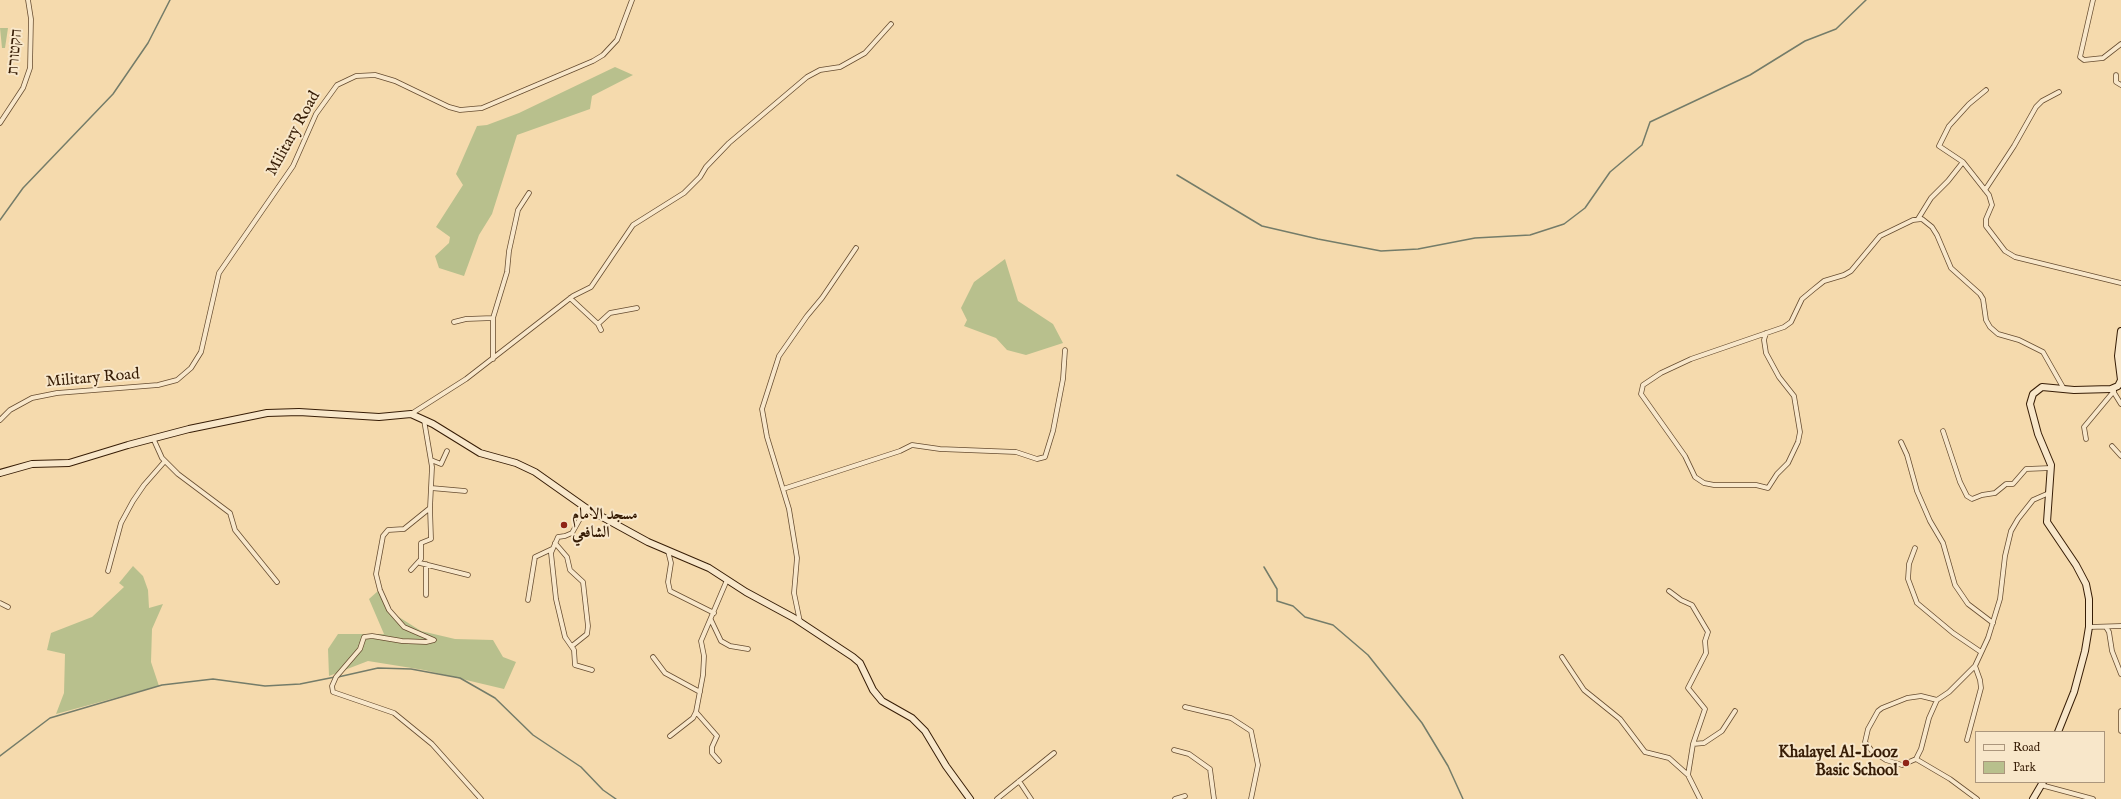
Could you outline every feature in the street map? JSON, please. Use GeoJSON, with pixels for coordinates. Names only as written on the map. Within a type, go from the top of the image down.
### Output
{"type":"FeatureCollection","features":[{"type":"Feature","properties":{"kind":"street","name":"הקטורת"},"geometry":{"type":"LineString","coordinates":[[0,124],[23,88],[30,68],[31,20],[28,0]]}},
{"type":"Feature","properties":{"kind":"street","name":"Military Road"},"geometry":{"type":"LineString","coordinates":[[0,420],[10,410],[32,398],[57,393],[158,385],[177,380],[191,368],[201,352],[216,280],[223,264],[293,166],[316,114],[337,85],[356,76],[375,75],[394,81],[448,107],[460,110],[482,108],[593,61],[603,55],[617,40],[632,0]]}},
{"type":"Feature","properties":{"kind":"street"},"geometry":{"type":"LineString","coordinates":[[2093,0],[2080,57],[2084,60],[2103,58],[2121,44]]}},
{"type":"Feature","properties":{"kind":"street"},"geometry":{"type":"LineString","coordinates":[[0,473],[32,464],[69,463],[153,438],[233,419],[267,413],[299,412],[379,417],[411,414],[466,379],[570,298],[591,287],[633,225],[684,193],[700,178],[706,167],[729,142],[807,77],[820,70],[840,67],[865,53],[891,24]]}},
{"type":"Feature","properties":{"kind":"street"},"geometry":{"type":"LineString","coordinates":[[2116,75],[2116,82],[2121,85]]}},
{"type":"Feature","properties":{"kind":"street"},"geometry":{"type":"LineString","coordinates":[[1986,90],[1949,126],[1940,143],[1941,148],[1963,162],[1992,201],[1992,205],[1986,219],[1986,226],[2010,255],[2024,260],[2121,283]]}},
{"type":"Feature","properties":{"kind":"street"},"geometry":{"type":"LineString","coordinates":[[1985,190],[2014,146],[2036,107],[2042,101],[2058,92]]}},
{"type":"Feature","properties":{"kind":"street"},"geometry":{"type":"LineString","coordinates":[[1766,333],[1764,340],[1766,353],[1779,377],[1794,396],[1800,432],[1798,442],[1788,463],[1777,474],[1768,488],[1756,485],[1714,485],[1704,483],[1695,476],[1685,456],[1640,394],[1640,390],[1643,385],[1660,374],[1691,359],[1766,333],[1791,322],[1802,299],[1824,281],[1844,275],[1850,271],[1880,236],[1918,219],[1931,198],[1948,181],[1963,162]]}},
{"type":"Feature","properties":{"kind":"street"},"geometry":{"type":"LineString","coordinates":[[493,358],[493,318],[507,272],[509,250],[518,210],[529,193]]}},
{"type":"Feature","properties":{"kind":"street"},"geometry":{"type":"LineString","coordinates":[[1918,219],[1926,222],[1937,235],[1951,268],[1980,294],[1983,299],[1986,320],[1990,327],[1998,334],[2019,340],[2043,352],[2064,389]]}},
{"type":"Feature","properties":{"kind":"street"},"geometry":{"type":"LineString","coordinates":[[800,622],[794,593],[797,558],[789,509],[767,437],[762,410],[779,356],[807,316],[822,298],[856,248]]}},
{"type":"Feature","properties":{"kind":"street"},"geometry":{"type":"LineString","coordinates":[[570,298],[598,324],[601,330]]}},
{"type":"Feature","properties":{"kind":"street"},"geometry":{"type":"LineString","coordinates":[[598,324],[610,313],[637,308]]}},
{"type":"Feature","properties":{"kind":"street"},"geometry":{"type":"LineString","coordinates":[[454,322],[466,319],[493,318]]}},
{"type":"Feature","properties":{"kind":"street"},"geometry":{"type":"LineString","coordinates":[[2086,439],[2084,427],[2120,383],[2120,366],[2118,356],[2121,331]]}},
{"type":"Feature","properties":{"kind":"street"},"geometry":{"type":"LineString","coordinates":[[783,489],[900,451],[912,445],[940,449],[1016,452],[1037,459],[1045,457],[1053,431],[1063,379],[1065,350]]}},
{"type":"Feature","properties":{"kind":"street"},"geometry":{"type":"LineString","coordinates":[[2058,731],[2079,674],[2089,627],[2089,599],[2086,584],[2076,565],[2047,522],[2051,468],[2049,458],[2038,434],[2030,404],[2033,394],[2042,387],[2113,390]]}},
{"type":"Feature","properties":{"kind":"street"},"geometry":{"type":"LineString","coordinates":[[2113,390],[2121,404]]}},
{"type":"Feature","properties":{"kind":"street"},"geometry":{"type":"LineString","coordinates":[[411,414],[433,424],[480,453],[516,463],[535,472],[586,508],[668,551],[710,568],[727,580],[800,622],[853,657],[860,663],[873,690],[882,701],[918,724],[970,799]]}},
{"type":"Feature","properties":{"kind":"street"},"geometry":{"type":"LineString","coordinates":[[420,563],[421,543],[430,539],[430,460],[424,420]]}},
{"type":"Feature","properties":{"kind":"street"},"geometry":{"type":"LineString","coordinates":[[1943,430],[1960,482],[1967,496],[1972,499],[1982,494],[1995,493],[2006,484],[2013,484],[2026,469],[2051,468]]}},
{"type":"Feature","properties":{"kind":"street"},"geometry":{"type":"LineString","coordinates":[[153,438],[165,461],[178,474],[230,513],[235,530],[277,582]]}},
{"type":"Feature","properties":{"kind":"street"},"geometry":{"type":"LineString","coordinates":[[1901,442],[1907,455],[1917,491],[1930,521],[1943,543],[1955,585],[1968,604],[1993,623]]}},
{"type":"Feature","properties":{"kind":"street"},"geometry":{"type":"LineString","coordinates":[[2112,446],[2121,456]]}},
{"type":"Feature","properties":{"kind":"street"},"geometry":{"type":"LineString","coordinates":[[430,460],[441,464],[447,451]]}},
{"type":"Feature","properties":{"kind":"street"},"geometry":{"type":"LineString","coordinates":[[108,571],[121,523],[132,501],[165,461]]}},
{"type":"Feature","properties":{"kind":"street"},"geometry":{"type":"LineString","coordinates":[[431,488],[465,491]]}},
{"type":"Feature","properties":{"kind":"street"},"geometry":{"type":"LineString","coordinates":[[1937,700],[1921,696],[1893,703],[1878,710],[1868,729],[1865,742],[1879,756],[1902,765],[1916,759],[1937,700],[1949,692],[1975,666],[1981,652],[1993,623],[2000,599],[2005,556],[2011,531],[2018,519],[2033,500],[2049,493]]}},
{"type":"Feature","properties":{"kind":"street"},"geometry":{"type":"LineString","coordinates":[[430,508],[404,529],[388,530],[383,536],[376,574],[380,590],[389,610],[404,627],[434,640],[426,642],[402,641],[372,636],[364,637],[360,650],[336,677],[332,686],[333,692],[394,713],[432,744],[481,799]]}},
{"type":"Feature","properties":{"kind":"street"},"geometry":{"type":"LineString","coordinates":[[586,508],[572,533],[565,536],[558,536],[550,553],[556,599],[565,636],[574,650],[575,665],[592,670]]}},
{"type":"Feature","properties":{"kind":"street"},"geometry":{"type":"LineString","coordinates":[[555,543],[567,557],[570,570],[583,582],[588,626],[587,634],[572,646]]}},
{"type":"Feature","properties":{"kind":"street"},"geometry":{"type":"LineString","coordinates":[[1914,548],[1909,564],[1908,580],[1917,603],[1953,633],[1981,652]]}},
{"type":"Feature","properties":{"kind":"street"},"geometry":{"type":"LineString","coordinates":[[528,600],[535,557],[552,550]]}},
{"type":"Feature","properties":{"kind":"street"},"geometry":{"type":"LineString","coordinates":[[668,551],[671,563],[668,582],[670,592],[714,614]]}},
{"type":"Feature","properties":{"kind":"street"},"geometry":{"type":"LineString","coordinates":[[411,570],[420,563],[468,575]]}},
{"type":"Feature","properties":{"kind":"street"},"geometry":{"type":"LineString","coordinates":[[426,564],[426,595]]}},
{"type":"Feature","properties":{"kind":"street"},"geometry":{"type":"LineString","coordinates":[[670,736],[692,718],[696,712],[704,656],[701,641],[714,614],[727,580]]}},
{"type":"Feature","properties":{"kind":"street"},"geometry":{"type":"LineString","coordinates":[[1669,590],[1681,600],[1692,605],[1708,632],[1705,641],[1706,653],[1688,688],[1705,709],[1694,744],[1688,775]]}},
{"type":"Feature","properties":{"kind":"street"},"geometry":{"type":"LineString","coordinates":[[0,603],[8,607]]}},
{"type":"Feature","properties":{"kind":"street"},"geometry":{"type":"LineString","coordinates":[[711,620],[721,641],[730,646],[748,649]]}},
{"type":"Feature","properties":{"kind":"street"},"geometry":{"type":"LineString","coordinates":[[2089,627],[2121,626]]}},
{"type":"Feature","properties":{"kind":"street"},"geometry":{"type":"LineString","coordinates":[[2106,627],[2109,632],[2112,651],[2121,674]]}},
{"type":"Feature","properties":{"kind":"street"},"geometry":{"type":"LineString","coordinates":[[653,657],[665,673],[700,692]]}},
{"type":"Feature","properties":{"kind":"street"},"geometry":{"type":"LineString","coordinates":[[1562,657],[1584,690],[1602,707],[1620,720],[1645,752],[1670,758],[1688,775],[1700,799]]}},
{"type":"Feature","properties":{"kind":"street"},"geometry":{"type":"LineString","coordinates":[[1967,740],[1981,688],[1975,666]]}},
{"type":"Feature","properties":{"kind":"street"},"geometry":{"type":"LineString","coordinates":[[1186,707],[1231,718],[1251,731],[1258,765],[1251,799]]}},
{"type":"Feature","properties":{"kind":"street"},"geometry":{"type":"LineString","coordinates":[[1694,744],[1704,743],[1722,731],[1734,711]]}},
{"type":"Feature","properties":{"kind":"street"},"geometry":{"type":"LineString","coordinates":[[2121,711],[2121,730]]}},
{"type":"Feature","properties":{"kind":"street"},"geometry":{"type":"LineString","coordinates":[[696,712],[718,736],[712,747],[712,753],[719,760]]}},
{"type":"Feature","properties":{"kind":"street"},"geometry":{"type":"LineString","coordinates":[[1174,750],[1189,754],[1210,769],[1214,799]]}},
{"type":"Feature","properties":{"kind":"street"},"geometry":{"type":"LineString","coordinates":[[997,799],[1054,753]]}},
{"type":"Feature","properties":{"kind":"street"},"geometry":{"type":"LineString","coordinates":[[1916,759],[1950,779],[1977,799]]}},
{"type":"Feature","properties":{"kind":"street"},"geometry":{"type":"LineString","coordinates":[[1020,781],[1031,799]]}},
{"type":"Feature","properties":{"kind":"street"},"geometry":{"type":"LineString","coordinates":[[2033,799],[2042,784],[2093,799]]}},
{"type":"Feature","properties":{"kind":"street"},"geometry":{"type":"LineString","coordinates":[[1175,799],[1185,796]]}},
{"type":"Feature","properties":{"kind":"green space"},"geometry":{"type":"Polygon","coordinates":[[[0,28],[8,28],[5,48],[2,48],[0,28]]]}},
{"type":"Feature","properties":{"kind":"green space"},"geometry":{"type":"Polygon","coordinates":[[[615,67],[633,75],[592,96],[590,109],[517,135],[492,214],[479,235],[464,276],[439,268],[435,256],[449,243],[450,237],[436,227],[463,185],[456,174],[477,126],[487,125],[519,113],[615,67]]]}},
{"type":"Feature","properties":{"kind":"green space"},"geometry":{"type":"Polygon","coordinates":[[[1005,259],[1018,301],[1053,324],[1063,343],[1026,355],[1007,350],[996,338],[964,326],[967,320],[961,308],[974,282],[1005,259]]]}},
{"type":"Feature","properties":{"kind":"green space"},"geometry":{"type":"Polygon","coordinates":[[[133,566],[143,576],[148,590],[149,608],[163,604],[152,629],[151,662],[159,686],[56,714],[64,693],[65,654],[47,650],[51,633],[92,617],[124,587],[119,583],[133,566]]]}},
{"type":"Feature","properties":{"kind":"green space"},"geometry":{"type":"Polygon","coordinates":[[[378,591],[394,614],[421,631],[455,639],[493,640],[503,657],[516,662],[504,689],[424,670],[368,661],[329,676],[328,649],[338,634],[384,634],[369,599],[378,591]]]}},
{"type":"Feature","properties":{"kind":"waterway"},"geometry":{"type":"LineString","coordinates":[[0,220],[23,188],[113,94],[148,43],[170,0]]}},
{"type":"Feature","properties":{"kind":"waterway"},"geometry":{"type":"LineString","coordinates":[[1177,175],[1262,226],[1318,239],[1381,251],[1418,249],[1475,238],[1530,235],[1564,224],[1585,208],[1610,172],[1642,145],[1650,122],[1750,75],[1805,41],[1836,29],[1866,0]]}},
{"type":"Feature","properties":{"kind":"waterway"},"geometry":{"type":"LineString","coordinates":[[1264,567],[1277,589],[1277,601],[1293,606],[1305,617],[1333,625],[1368,655],[1422,723],[1448,766],[1463,799]]}},
{"type":"Feature","properties":{"kind":"waterway"},"geometry":{"type":"LineString","coordinates":[[338,677],[378,668],[411,669],[460,678],[495,698],[533,735],[581,767],[603,790],[616,799]]}},
{"type":"Feature","properties":{"kind":"waterway"},"geometry":{"type":"LineString","coordinates":[[0,756],[50,718],[162,685],[213,679],[265,686],[300,684],[335,677]]}},
{"type":"Feature","properties":{"kind":"place","name":"مسجد الامام الشافعي"},"geometry":{"type":"Point","coordinates":[564,525]}},
{"type":"Feature","properties":{"kind":"place","name":"Khalayel Al-Looz Basic School"},"geometry":{"type":"Point","coordinates":[1906,763]}}]}
